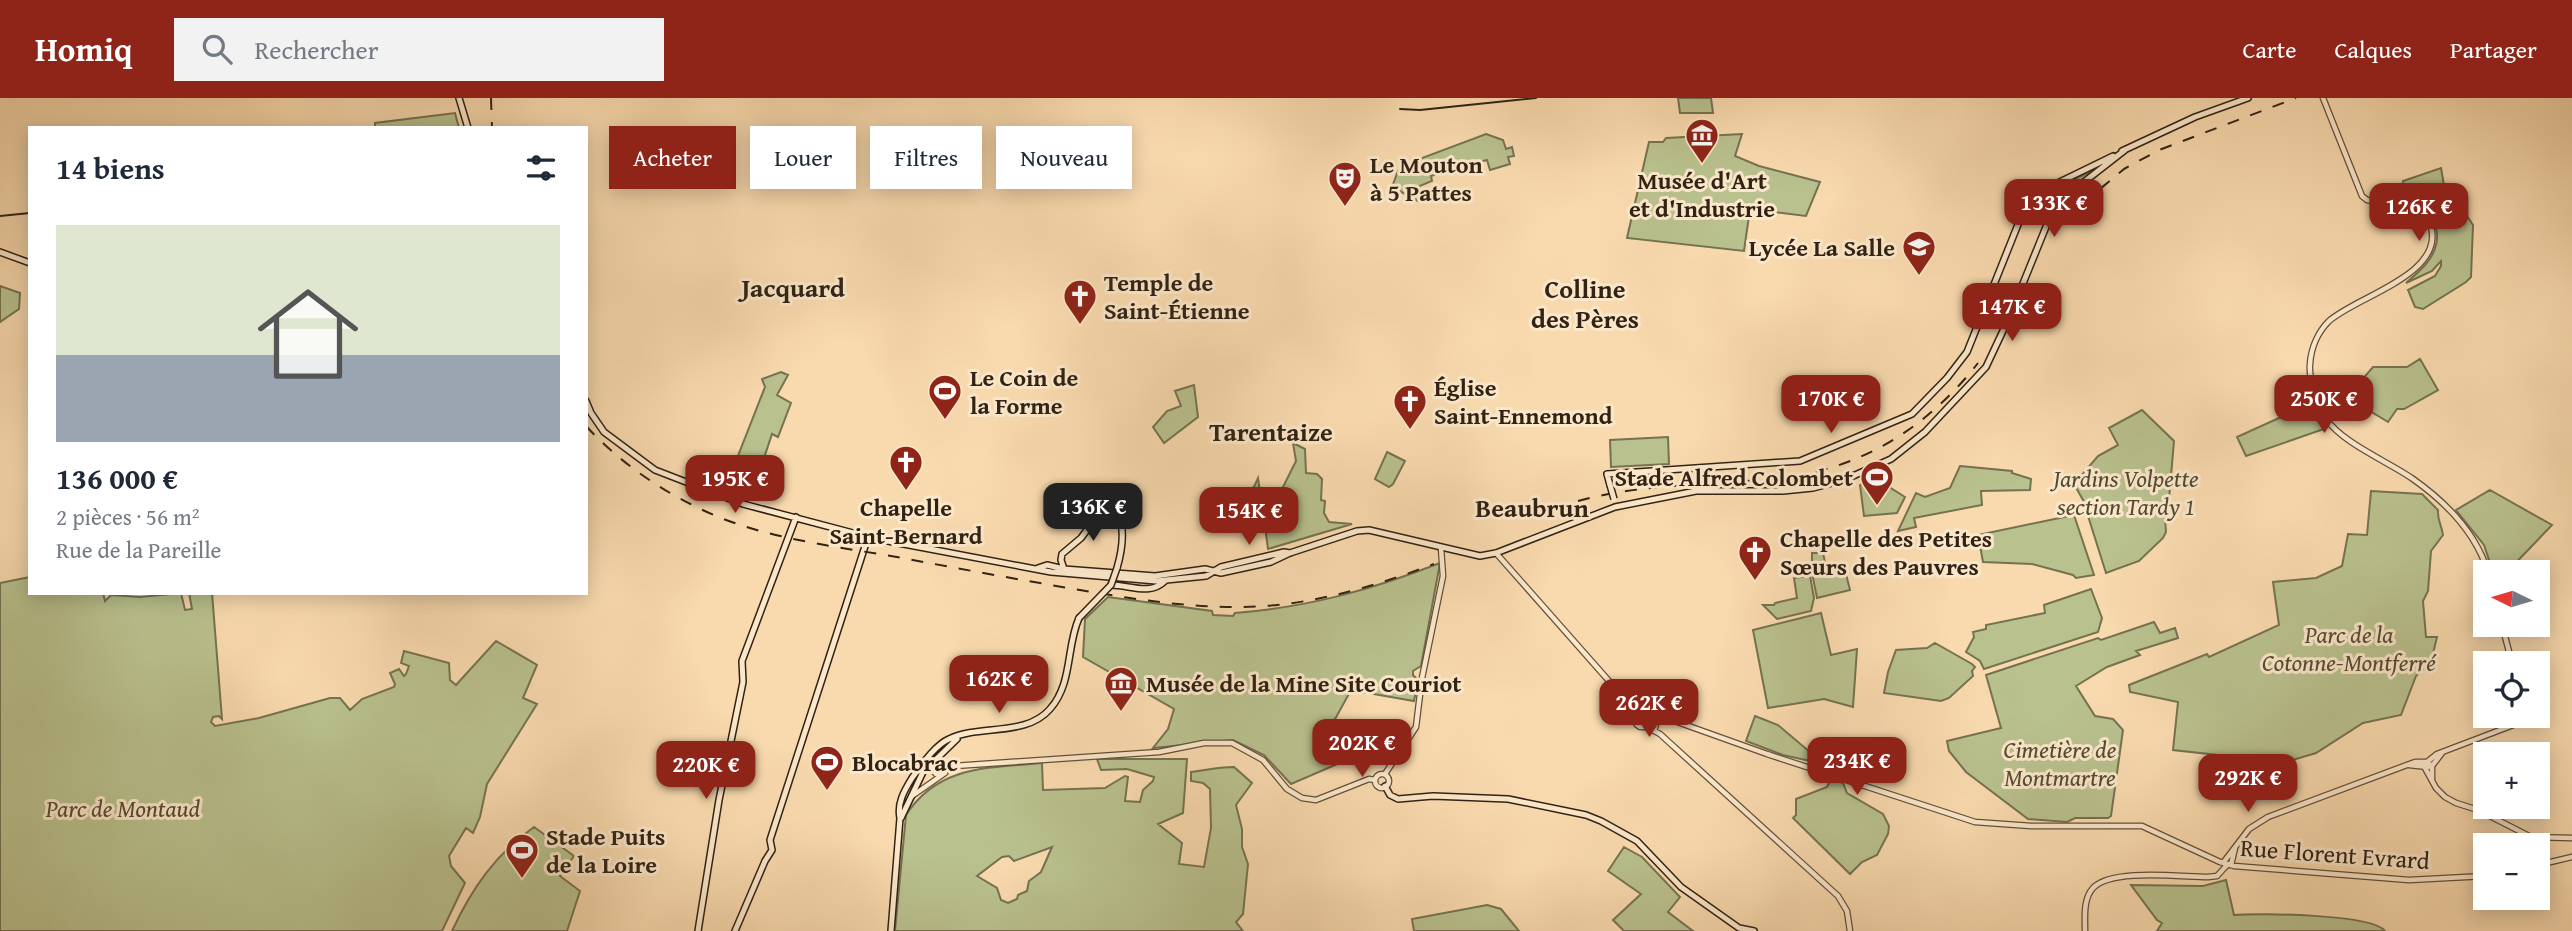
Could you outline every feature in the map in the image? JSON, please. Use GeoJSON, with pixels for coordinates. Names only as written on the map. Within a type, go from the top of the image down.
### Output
{"type":"FeatureCollection","features":[{"type":"Feature","properties":{"kind":"main road"},"geometry":{"type":"LineString","coordinates":[[459,98],[467,126]]}},
{"type":"Feature","properties":{"kind":"main road"},"geometry":{"type":"LineString","coordinates":[[1615,507],[1607,474],[1800,461],[1912,414],[1947,378],[1967,352],[2029,197],[2195,117],[2248,98]]}},
{"type":"Feature","properties":{"kind":"main road"},"geometry":{"type":"LineString","coordinates":[[1038,568],[1047,565],[1064,569],[1154,576],[1205,569],[1221,573],[1271,562],[1357,531],[1369,530],[1480,556],[1496,553],[1615,507],[1696,491],[1783,491],[1813,488],[1868,471],[1891,459],[1915,440],[1986,367],[2052,212],[2066,196],[2125,150]]}},
{"type":"Feature","properties":{"kind":"main road"},"geometry":{"type":"LineString","coordinates":[[2096,163],[2107,164]]}},
{"type":"Feature","properties":{"kind":"main road"},"geometry":{"type":"LineString","coordinates":[[0,252],[28,262]]}},
{"type":"Feature","properties":{"kind":"main road"},"geometry":{"type":"LineString","coordinates":[[588,412],[604,432],[655,470],[732,500],[867,537],[1090,577],[1166,581],[1214,572]]}},
{"type":"Feature","properties":{"kind":"main road"},"geometry":{"type":"LineString","coordinates":[[1915,440],[1924,446]]}},
{"type":"Feature","properties":{"kind":"main road"},"geometry":{"type":"LineString","coordinates":[[891,931],[899,811],[903,794],[915,774],[942,743],[971,732],[1018,727],[1040,718],[1050,709],[1060,694],[1068,671],[1073,630],[1079,618],[1114,585],[1121,547],[1120,518],[1115,511],[1108,508],[1102,510],[1081,538],[1062,554],[1064,569]]}},
{"type":"Feature","properties":{"kind":"main road"},"geometry":{"type":"LineString","coordinates":[[698,931],[719,800],[743,682],[742,661],[796,517]]}},
{"type":"Feature","properties":{"kind":"main road"},"geometry":{"type":"LineString","coordinates":[[735,931],[772,850],[771,840],[867,537]]}},
{"type":"Feature","properties":{"kind":"main road"},"geometry":{"type":"LineString","coordinates":[[1114,585],[1149,590],[1166,581]]}},
{"type":"Feature","properties":{"kind":"main road"},"geometry":{"type":"LineString","coordinates":[[900,818],[923,772],[959,737]]}},
{"type":"Feature","properties":{"kind":"main road"},"geometry":{"type":"LineString","coordinates":[[1385,786],[1390,795],[1398,799],[1433,796],[1485,798],[1542,806],[1601,821],[1637,841],[1681,887],[1740,928],[1754,931]]}},
{"type":"Feature","properties":{"kind":"street"},"geometry":{"type":"LineString","coordinates":[[2324,99],[2362,196],[2367,200],[2411,207],[2420,212],[2429,220],[2433,240],[2428,256],[2416,270],[2343,312],[2323,328],[2312,349],[2309,366],[2318,403],[2325,418],[2336,430],[2411,478],[2453,514],[2472,534],[2484,560]]}},
{"type":"Feature","properties":{"kind":"street"},"geometry":{"type":"LineString","coordinates":[[1385,775],[1416,727],[1422,678],[1443,576],[1441,548]]}},
{"type":"Feature","properties":{"kind":"street"},"geometry":{"type":"LineString","coordinates":[[1496,553],[1632,707],[1637,716],[1636,724],[1663,717]]}},
{"type":"Feature","properties":{"kind":"street"},"geometry":{"type":"LineString","coordinates":[[1637,716],[1642,713],[1660,734],[1838,896],[1847,911],[1850,931]]}},
{"type":"Feature","properties":{"kind":"street","name":"Rue Florent Evrard"},"geometry":{"type":"LineString","coordinates":[[1647,721],[1655,714],[1975,822],[2031,826],[2142,826],[2227,864],[2409,880],[2473,877]]}},
{"type":"Feature","properties":{"kind":"street"},"geometry":{"type":"LineString","coordinates":[[1655,728],[1657,719]]}},
{"type":"Feature","properties":{"kind":"street"},"geometry":{"type":"LineString","coordinates":[[1647,721],[1660,734]]}},
{"type":"Feature","properties":{"kind":"street"},"geometry":{"type":"LineString","coordinates":[[2085,931],[2085,906],[2093,888],[2104,880],[2126,876],[2217,876],[2249,829],[2268,817],[2408,765],[2428,765],[2443,752],[2501,728]]}},
{"type":"Feature","properties":{"kind":"street"},"geometry":{"type":"LineString","coordinates":[[915,774],[936,774],[954,766],[1159,752],[1204,743],[1232,743],[1263,760],[1287,789],[1301,798],[1316,800],[1369,779],[1375,780]]}},
{"type":"Feature","properties":{"kind":"street"},"geometry":{"type":"LineString","coordinates":[[929,765],[936,774]]}},
{"type":"Feature","properties":{"kind":"street"},"geometry":{"type":"LineString","coordinates":[[2428,765],[2436,788],[2445,797],[2478,810],[2531,837],[2572,838]]}},
{"type":"Feature","properties":{"kind":"street"},"geometry":{"type":"LineString","coordinates":[[910,797],[954,766]]}},
{"type":"Feature","properties":{"kind":"street"},"geometry":{"type":"LineString","coordinates":[[1375,780],[1378,775],[1385,775]]}},
{"type":"Feature","properties":{"kind":"street"},"geometry":{"type":"LineString","coordinates":[[1375,780],[1379,787],[1385,786],[1388,779],[1385,775]]}},
{"type":"Feature","properties":{"kind":"street"},"geometry":{"type":"LineString","coordinates":[[2550,862],[2572,857]]}},
{"type":"Feature","properties":{"kind":"green space"},"geometry":{"type":"Polygon","coordinates":[[[1678,98],[1711,98],[1713,113],[1680,113],[1678,98]]]}},
{"type":"Feature","properties":{"kind":"green space"},"geometry":{"type":"Polygon","coordinates":[[[455,113],[458,126],[375,126],[375,123],[455,113]]]}},
{"type":"Feature","properties":{"kind":"green space"},"geometry":{"type":"Polygon","coordinates":[[[1486,134],[1503,140],[1506,149],[1512,147],[1514,156],[1508,157],[1510,164],[1490,170],[1487,160],[1472,164],[1471,162],[1453,170],[1446,169],[1447,171],[1431,176],[1432,181],[1417,187],[1420,199],[1418,201],[1392,187],[1398,171],[1408,168],[1414,161],[1486,134]]]}},
{"type":"Feature","properties":{"kind":"green space"},"geometry":{"type":"Polygon","coordinates":[[[1742,134],[1735,156],[1759,166],[1820,182],[1806,216],[1750,209],[1744,251],[1627,238],[1649,142],[1663,142],[1666,138],[1742,134]]]}},
{"type":"Feature","properties":{"kind":"green space"},"geometry":{"type":"Polygon","coordinates":[[[2441,168],[2448,208],[2451,211],[2463,210],[2473,225],[2471,277],[2423,309],[2415,307],[2408,290],[2435,276],[2441,261],[2432,271],[2406,283],[2431,257],[2436,245],[2436,229],[2423,209],[2401,200],[2403,181],[2441,168]]]}},
{"type":"Feature","properties":{"kind":"green space"},"geometry":{"type":"Polygon","coordinates":[[[2096,169],[2057,202],[2046,218],[2028,210],[2032,199],[2096,169]]]}},
{"type":"Feature","properties":{"kind":"green space"},"geometry":{"type":"Polygon","coordinates":[[[0,286],[20,293],[19,309],[0,322],[0,286]]]}},
{"type":"Feature","properties":{"kind":"green space"},"geometry":{"type":"Polygon","coordinates":[[[2420,359],[2438,390],[2404,409],[2397,409],[2388,422],[2347,397],[2373,367],[2407,367],[2420,359]]]}},
{"type":"Feature","properties":{"kind":"green space"},"geometry":{"type":"Polygon","coordinates":[[[781,372],[788,375],[777,395],[791,403],[778,437],[772,434],[760,470],[736,461],[765,387],[762,379],[781,372]]]}},
{"type":"Feature","properties":{"kind":"green space"},"geometry":{"type":"Polygon","coordinates":[[[1194,385],[1198,417],[1164,443],[1153,427],[1167,411],[1181,406],[1175,391],[1194,385]]]}},
{"type":"Feature","properties":{"kind":"green space"},"geometry":{"type":"Polygon","coordinates":[[[2312,403],[2324,429],[2246,456],[2237,437],[2312,403]]]}},
{"type":"Feature","properties":{"kind":"green space","name":"Jardins Volpette section Tardy 1"},"geometry":{"type":"Polygon","coordinates":[[[2142,410],[2174,441],[2165,518],[2166,532],[2139,561],[2106,573],[2083,500],[2074,484],[2098,456],[2118,445],[2109,428],[2142,410]]]}},
{"type":"Feature","properties":{"kind":"green space"},"geometry":{"type":"Polygon","coordinates":[[[1668,437],[1669,464],[1611,467],[1610,440],[1668,437]]]}},
{"type":"Feature","properties":{"kind":"green space"},"geometry":{"type":"Polygon","coordinates":[[[1293,443],[1305,449],[1306,473],[1317,474],[1322,479],[1321,500],[1325,501],[1324,513],[1329,522],[1352,524],[1268,549],[1262,503],[1250,503],[1248,490],[1254,487],[1258,478],[1261,499],[1280,493],[1296,461],[1293,443]]]}},
{"type":"Feature","properties":{"kind":"green space"},"geometry":{"type":"Polygon","coordinates":[[[1387,452],[1405,461],[1389,487],[1375,479],[1387,452]]]}},
{"type":"Feature","properties":{"kind":"green space"},"geometry":{"type":"Polygon","coordinates":[[[1960,466],[2012,471],[2031,479],[2030,490],[1981,491],[1982,505],[1914,518],[1916,527],[1898,531],[1916,493],[1925,497],[1950,488],[1960,466]]]}},
{"type":"Feature","properties":{"kind":"green space"},"geometry":{"type":"Polygon","coordinates":[[[1881,476],[1883,483],[1905,497],[1897,513],[1864,516],[1860,485],[1881,476]]]}},
{"type":"Feature","properties":{"kind":"green space"},"geometry":{"type":"Polygon","coordinates":[[[2490,490],[2552,525],[2518,560],[2489,560],[2484,545],[2456,510],[2490,490]]]}},
{"type":"Feature","properties":{"kind":"green space","name":"Parc de la Cotonne-Montferré"},"geometry":{"type":"Polygon","coordinates":[[[2371,491],[2422,494],[2438,510],[2443,535],[2431,551],[2428,591],[2423,601],[2426,637],[2437,637],[2431,662],[2416,676],[2401,715],[2363,723],[2316,753],[2249,773],[2245,758],[2173,750],[2178,702],[2130,692],[2129,685],[2207,654],[2209,657],[2279,625],[2273,582],[2316,578],[2342,566],[2348,534],[2367,535],[2371,491]]]}},
{"type":"Feature","properties":{"kind":"green space"},"geometry":{"type":"Polygon","coordinates":[[[2074,515],[2094,575],[2076,578],[2032,564],[1983,562],[1978,535],[2074,515]]]}},
{"type":"Feature","properties":{"kind":"green space"},"geometry":{"type":"Polygon","coordinates":[[[1812,553],[1823,553],[1827,572],[1845,570],[1850,590],[1817,598],[1812,573],[1812,553]]]}},
{"type":"Feature","properties":{"kind":"green space"},"geometry":{"type":"Polygon","coordinates":[[[1440,563],[1421,666],[1413,671],[1418,680],[1414,701],[1351,690],[1329,730],[1342,762],[1291,784],[1264,755],[1233,740],[1153,748],[1168,729],[1174,709],[1083,657],[1085,619],[1108,597],[1233,616],[1235,613],[1339,596],[1440,563]]]}},
{"type":"Feature","properties":{"kind":"green space"},"geometry":{"type":"Polygon","coordinates":[[[1810,576],[1814,598],[1811,611],[1777,619],[1763,605],[1774,605],[1797,598],[1794,578],[1810,576]]]}},
{"type":"Feature","properties":{"kind":"green space","name":"Parc de Montaud"},"geometry":{"type":"Polygon","coordinates":[[[28,577],[28,595],[104,595],[105,601],[111,595],[181,595],[185,610],[192,609],[189,595],[212,595],[222,719],[219,716],[213,717],[211,722],[215,726],[259,718],[330,698],[340,698],[350,710],[362,699],[394,687],[390,673],[399,669],[404,676],[406,674],[409,666],[401,663],[404,651],[449,663],[450,680],[456,685],[496,641],[537,665],[523,698],[537,704],[487,784],[480,817],[473,833],[466,828],[449,856],[451,866],[465,883],[442,931],[0,931],[0,583],[28,577]]]}},
{"type":"Feature","properties":{"kind":"green space"},"geometry":{"type":"Polygon","coordinates":[[[2091,589],[2102,618],[2098,632],[1984,669],[1980,661],[1966,652],[1974,637],[1973,632],[1986,629],[1986,625],[2045,613],[2044,605],[2091,589]]]}},
{"type":"Feature","properties":{"kind":"green space"},"geometry":{"type":"Polygon","coordinates":[[[1821,613],[1831,655],[1857,649],[1853,707],[1824,699],[1768,708],[1753,630],[1821,613]]]}},
{"type":"Feature","properties":{"kind":"green space","name":"Cimetière de Montmartre"},"geometry":{"type":"Polygon","coordinates":[[[2154,622],[2160,633],[2175,628],[2178,638],[2136,651],[2140,655],[2107,667],[2076,686],[2095,716],[2113,719],[2123,730],[2111,816],[2108,818],[2075,818],[2067,822],[2028,819],[1966,772],[1949,751],[1947,741],[2001,728],[1986,675],[2154,622]]]}},
{"type":"Feature","properties":{"kind":"green space"},"geometry":{"type":"Polygon","coordinates":[[[1935,643],[1972,664],[1975,667],[1973,676],[1949,698],[1941,701],[1884,693],[1896,650],[1927,648],[1935,643]]]}},
{"type":"Feature","properties":{"kind":"green space"},"geometry":{"type":"Polygon","coordinates":[[[1755,716],[1778,725],[1817,758],[1815,762],[1783,755],[1746,741],[1755,716]]]}},
{"type":"Feature","properties":{"kind":"green space"},"geometry":{"type":"Polygon","coordinates":[[[1097,759],[1187,759],[1183,813],[1158,824],[1182,843],[1179,864],[1204,867],[1211,828],[1210,789],[1203,783],[1191,781],[1191,772],[1234,767],[1252,783],[1236,805],[1242,829],[1242,847],[1248,864],[1243,914],[1236,922],[1243,931],[895,931],[906,815],[933,786],[966,772],[984,768],[1042,763],[1043,790],[1105,788],[1125,776],[1128,777],[1125,801],[1140,802],[1143,790],[1154,777],[1127,769],[1101,770],[1097,759]],[[1052,847],[1014,861],[1009,856],[1002,857],[977,876],[997,888],[1001,900],[1008,903],[1027,891],[1029,881],[1041,872],[1052,847]]]}},
{"type":"Feature","properties":{"kind":"green space"},"geometry":{"type":"Polygon","coordinates":[[[1831,779],[1843,783],[1847,793],[1883,814],[1889,826],[1888,834],[1877,855],[1862,862],[1850,874],[1793,818],[1796,815],[1796,799],[1827,787],[1831,779]]]}},
{"type":"Feature","properties":{"kind":"green space","name":"Stade Puits de la Loire"},"geometry":{"type":"Polygon","coordinates":[[[534,827],[574,856],[560,876],[580,891],[567,931],[452,931],[486,873],[508,849],[534,827]]]}},
{"type":"Feature","properties":{"kind":"green space"},"geometry":{"type":"Polygon","coordinates":[[[1624,847],[1642,857],[1680,897],[1668,912],[1693,931],[1624,931],[1613,920],[1641,894],[1608,871],[1624,847]]]}},
{"type":"Feature","properties":{"kind":"green space"},"geometry":{"type":"Polygon","coordinates":[[[2226,880],[2234,915],[2339,918],[2376,925],[2385,931],[2157,931],[2162,923],[2131,885],[2203,886],[2226,880]]]}},
{"type":"Feature","properties":{"kind":"green space"},"geometry":{"type":"Polygon","coordinates":[[[1487,905],[1501,909],[1519,931],[1414,931],[1412,919],[1487,905]]]}},
{"type":"Feature","properties":{"kind":"tram line"},"geometry":{"type":"LineString","coordinates":[[1400,109],[1420,110],[1536,98]]}},
{"type":"Feature","properties":{"kind":"tram line"},"geometry":{"type":"LineString","coordinates":[[0,216],[28,213]]}},
{"type":"Feature","properties":{"kind":"railway"},"geometry":{"type":"LineString","coordinates":[[491,98],[492,126]]}},
{"type":"Feature","properties":{"kind":"railway"},"geometry":{"type":"LineString","coordinates":[[2082,204],[2124,169],[2159,150],[2296,98]]}},
{"type":"Feature","properties":{"kind":"railway"},"geometry":{"type":"LineString","coordinates":[[1578,501],[1654,488],[1780,478],[1838,465],[1866,455],[1915,425],[1938,407],[1978,363]]}},
{"type":"Feature","properties":{"kind":"railway"},"geometry":{"type":"LineString","coordinates":[[588,428],[615,454],[663,489],[698,508],[738,524],[808,542],[1100,593],[1202,606],[1268,606],[1340,594],[1434,564]]}},
{"type":"Feature","properties":{"kind":"place","name":"Musée d'Art et d'Industrie"},"geometry":{"type":"Point","coordinates":[1702,165]}},
{"type":"Feature","properties":{"kind":"place","name":"Le Mouton à 5 Pattes"},"geometry":{"type":"Point","coordinates":[1345,208]}},
{"type":"Feature","properties":{"kind":"place","name":"Lycée La Salle"},"geometry":{"type":"Point","coordinates":[1919,277]}},
{"type":"Feature","properties":{"kind":"place","name":"Temple de Saint-Étienne"},"geometry":{"type":"Point","coordinates":[1080,326]}},
{"type":"Feature","properties":{"kind":"place","name":"Le Coin de la Forme"},"geometry":{"type":"Point","coordinates":[945,421]}},
{"type":"Feature","properties":{"kind":"place","name":"Église Saint-Ennemond"},"geometry":{"type":"Point","coordinates":[1410,431]}},
{"type":"Feature","properties":{"kind":"place","name":"Chapelle Saint-Bernard"},"geometry":{"type":"Point","coordinates":[906,492]}},
{"type":"Feature","properties":{"kind":"place","name":"Stade Alfred Colombet"},"geometry":{"type":"Point","coordinates":[1877,507]}},
{"type":"Feature","properties":{"kind":"place","name":"Chapelle des Petites Sœurs des Pauvres"},"geometry":{"type":"Point","coordinates":[1755,582]}},
{"type":"Feature","properties":{"kind":"place","name":"Musée de la Mine Site Couriot"},"geometry":{"type":"Point","coordinates":[1121,713]}},
{"type":"Feature","properties":{"kind":"place","name":"Blocabrac"},"geometry":{"type":"Point","coordinates":[827,792]}},
{"type":"Feature","properties":{"kind":"place","name":"Stade Puits de la Loire"},"geometry":{"type":"Point","coordinates":[522,880]}},
{"type":"Feature","properties":{"kind":"district","name":"Jacquard"},"geometry":{"type":"Point","coordinates":[793,287]}},
{"type":"Feature","properties":{"kind":"district","name":"Colline des Pères"},"geometry":{"type":"Point","coordinates":[1585,302]}},
{"type":"Feature","properties":{"kind":"district","name":"Tarentaize"},"geometry":{"type":"Point","coordinates":[1271,431]}},
{"type":"Feature","properties":{"kind":"district","name":"Beaubrun"},"geometry":{"type":"Point","coordinates":[1532,507]}}]}
